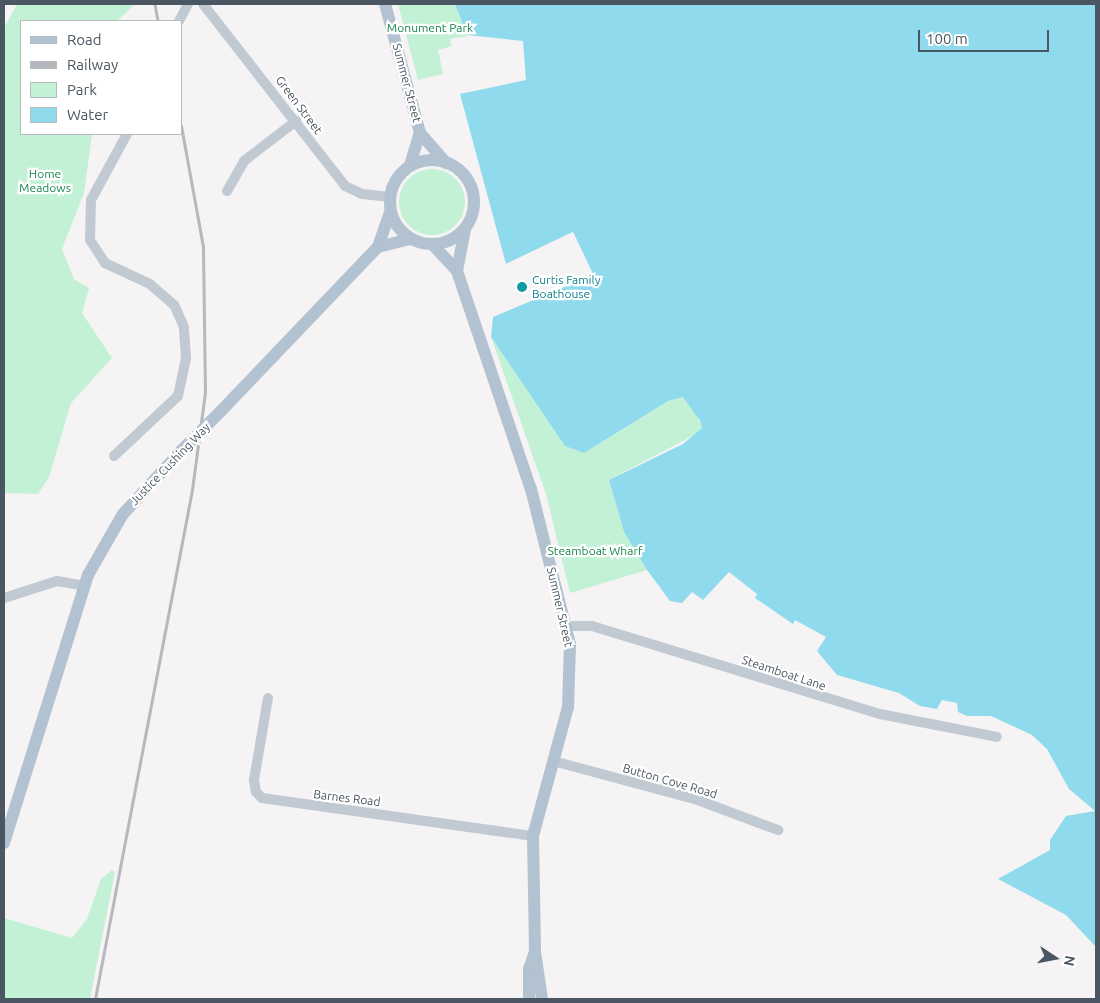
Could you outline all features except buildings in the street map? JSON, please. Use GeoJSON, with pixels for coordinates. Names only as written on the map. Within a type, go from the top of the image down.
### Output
{"type":"FeatureCollection","features":[{"type":"Feature","properties":{"kind":"main road","name":"Summer Street"},"geometry":{"type":"LineString","coordinates":[[385,4],[420,134],[446,162]]}},
{"type":"Feature","properties":{"kind":"main road","name":"Summer Street"},"geometry":{"type":"LineString","coordinates":[[410,165],[420,134]]}},
{"type":"Feature","properties":{"kind":"main road"},"geometry":{"type":"LineString","coordinates":[[410,239],[390,212],[389,196],[399,174],[410,165],[446,162],[463,174],[474,194],[473,213],[466,228],[457,271]]}},
{"type":"Feature","properties":{"kind":"main road","name":"Justice Cushing Way"},"geometry":{"type":"LineString","coordinates":[[4,843],[84,586],[120,519],[181,451],[378,247],[390,212]]}},
{"type":"Feature","properties":{"kind":"main road"},"geometry":{"type":"LineString","coordinates":[[378,247],[410,239],[433,245],[466,228]]}},
{"type":"Feature","properties":{"kind":"main road","name":"Summer Street"},"geometry":{"type":"LineString","coordinates":[[433,245],[457,271],[528,481],[566,626],[571,684],[533,836],[534,952],[542,999]]}},
{"type":"Feature","properties":{"kind":"main road","name":"Summer Street"},"geometry":{"type":"LineString","coordinates":[[529,999],[529,969],[534,952]]}},
{"type":"Feature","properties":{"kind":"street"},"geometry":{"type":"LineString","coordinates":[[180,20],[188,4]]}},
{"type":"Feature","properties":{"kind":"street","name":"Green Street"},"geometry":{"type":"LineString","coordinates":[[203,4],[346,186],[362,194],[389,196]]}},
{"type":"Feature","properties":{"kind":"street"},"geometry":{"type":"LineString","coordinates":[[228,191],[244,161],[296,121]]}},
{"type":"Feature","properties":{"kind":"street"},"geometry":{"type":"LineString","coordinates":[[114,456],[178,396],[186,358],[184,327],[174,305],[150,284],[105,263],[90,240],[91,200],[126,135]]}},
{"type":"Feature","properties":{"kind":"street"},"geometry":{"type":"LineString","coordinates":[[4,598],[57,581],[84,586]]}},
{"type":"Feature","properties":{"kind":"street","name":"Steamboat Lane"},"geometry":{"type":"LineString","coordinates":[[566,626],[592,626],[820,698],[997,738]]}},
{"type":"Feature","properties":{"kind":"street","name":"Barnes Road"},"geometry":{"type":"LineString","coordinates":[[268,698],[254,780],[262,798],[533,836]]}},
{"type":"Feature","properties":{"kind":"street","name":"Button Cove Road"},"geometry":{"type":"LineString","coordinates":[[553,761],[695,799],[778,830]]}},
{"type":"Feature","properties":{"kind":"green space","name":"Home Meadows"},"geometry":{"type":"Polygon","coordinates":[[[17,4],[135,4],[118,20],[20,20],[20,135],[92,135],[84,193],[62,249],[74,279],[89,288],[82,313],[112,358],[71,403],[49,477],[38,494],[4,493],[4,28],[17,4]]]}},
{"type":"Feature","properties":{"kind":"green space","name":"Monument Park"},"geometry":{"type":"Polygon","coordinates":[[[398,4],[455,4],[467,36],[450,39],[452,46],[438,50],[443,74],[418,80],[398,4]]]}},
{"type":"Feature","properties":{"kind":"green space"},"geometry":{"type":"Polygon","coordinates":[[[425,169],[439,169],[451,174],[460,183],[465,195],[463,215],[456,226],[439,235],[425,235],[413,230],[404,221],[399,209],[399,195],[404,183],[413,174],[425,169]]]}},
{"type":"Feature","properties":{"kind":"green space","name":"Steamboat Wharf"},"geometry":{"type":"Polygon","coordinates":[[[491,337],[565,446],[584,453],[668,401],[683,397],[695,411],[702,428],[696,434],[609,480],[624,532],[647,570],[570,593],[546,494],[491,337]]]}},
{"type":"Feature","properties":{"kind":"green space"},"geometry":{"type":"Polygon","coordinates":[[[112,870],[115,872],[90,999],[4,999],[4,918],[72,938],[87,919],[101,879],[112,870]]]}},
{"type":"Feature","properties":{"kind":"water"},"geometry":{"type":"Polygon","coordinates":[[[455,4],[1096,4],[1096,947],[1066,915],[998,879],[1050,850],[1050,840],[1066,816],[1095,811],[1069,789],[1047,749],[1032,735],[991,716],[967,716],[958,712],[957,703],[942,700],[937,709],[920,706],[899,693],[837,675],[817,651],[826,637],[795,620],[793,624],[755,598],[757,594],[729,572],[703,600],[692,592],[682,603],[670,601],[647,570],[624,532],[609,480],[683,444],[702,428],[700,421],[683,397],[668,401],[584,453],[565,446],[491,337],[493,317],[593,274],[573,232],[506,264],[460,94],[526,80],[523,41],[467,35],[455,4]]]}},
{"type":"Feature","properties":{"kind":"pier"},"geometry":{"type":"Polygon","coordinates":[[[484,193],[506,264],[573,232],[593,275],[490,318],[590,273],[572,235],[504,266],[484,193]]]}},
{"type":"Feature","properties":{"kind":"railway"},"geometry":{"type":"LineString","coordinates":[[155,4],[158,20]]}},
{"type":"Feature","properties":{"kind":"railway"},"geometry":{"type":"LineString","coordinates":[[95,999],[192,490],[205,393],[203,247],[182,132]]}},
{"type":"Feature","properties":{"kind":"place","name":"Curtis Family Boathouse"},"geometry":{"type":"Point","coordinates":[522,287]}}]}
